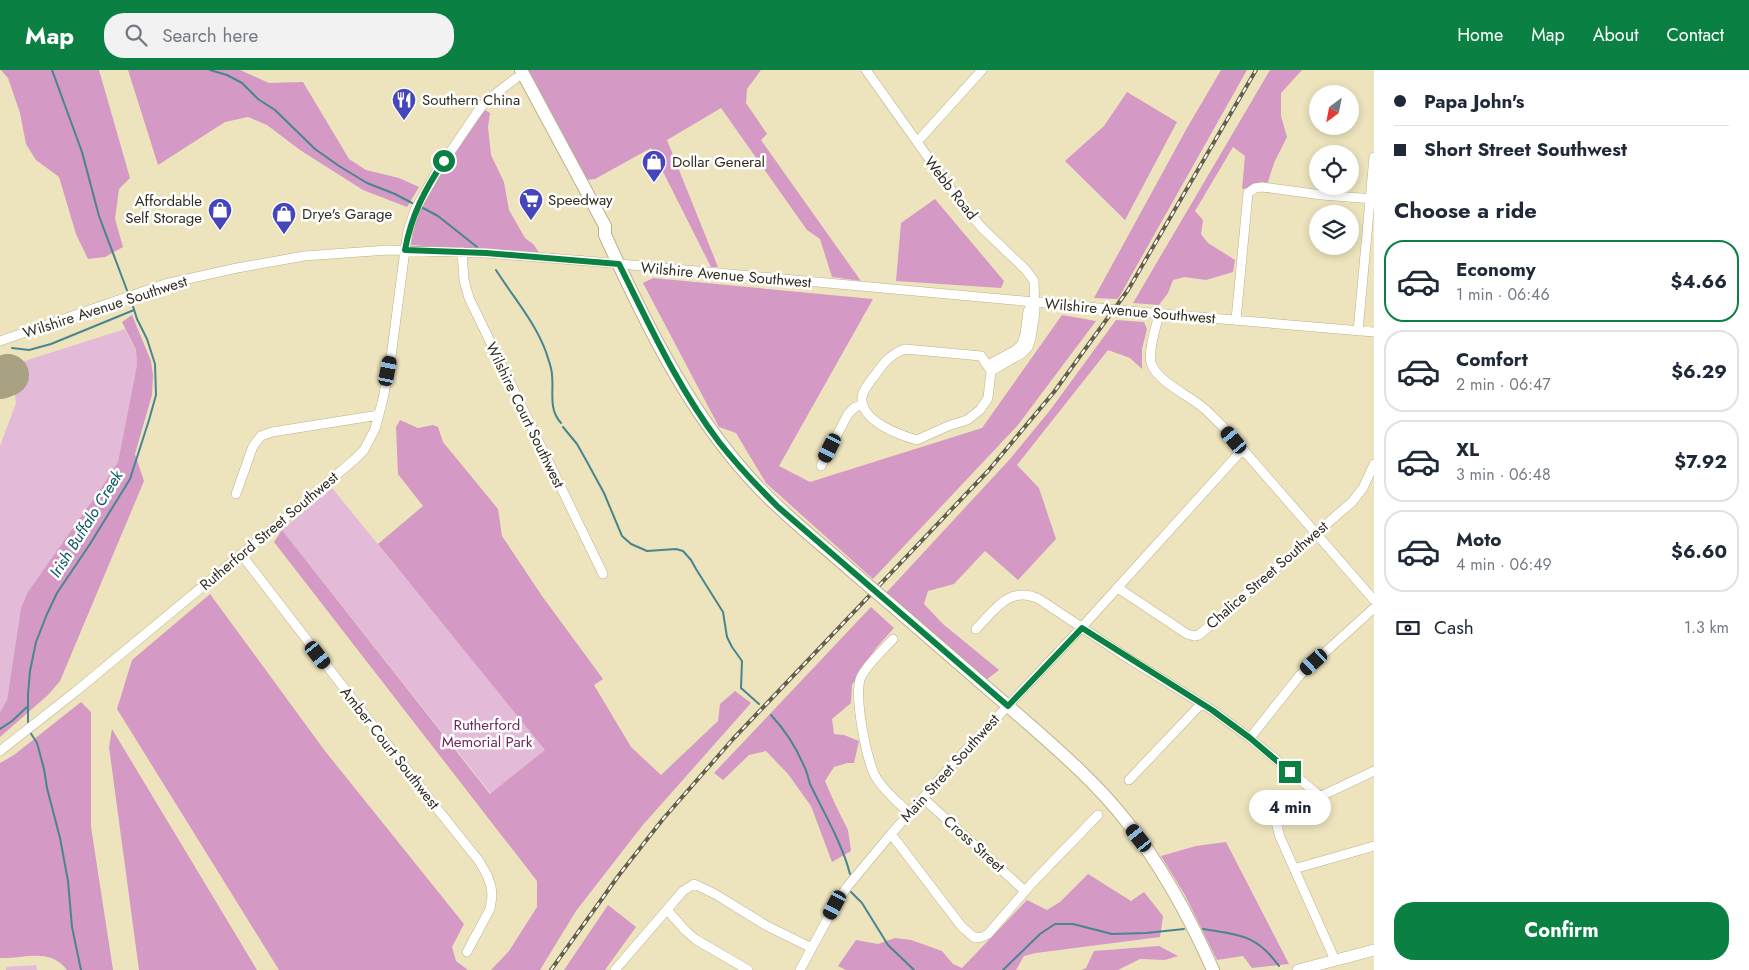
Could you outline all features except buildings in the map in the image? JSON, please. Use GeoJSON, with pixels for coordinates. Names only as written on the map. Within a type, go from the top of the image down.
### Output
{"type":"FeatureCollection","features":[{"type":"Feature","properties":{"kind":"highway"},"geometry":{"type":"LineString","coordinates":[[516,73],[598,230],[605,235],[686,393],[719,442],[778,507],[1078,768],[1126,821],[1178,897],[1213,970]]}},
{"type":"Feature","properties":{"kind":"main road"},"geometry":{"type":"LineString","coordinates":[[1298,970],[1374,950]]}},
{"type":"Feature","properties":{"kind":"street","name":"Webb Road"},"geometry":{"type":"LineString","coordinates":[[866,70],[959,201],[982,228],[1030,276],[1035,288],[1035,317],[1028,347],[1022,354],[989,368]]}},
{"type":"Feature","properties":{"kind":"street"},"geometry":{"type":"LineString","coordinates":[[916,142],[982,70]]}},
{"type":"Feature","properties":{"kind":"street","name":"Rutherford Street Southwest"},"geometry":{"type":"LineString","coordinates":[[0,751],[48,714],[356,459],[373,436],[379,415],[391,357],[408,230],[415,210],[459,137],[485,102],[516,73]]}},
{"type":"Feature","properties":{"kind":"street"},"geometry":{"type":"LineString","coordinates":[[1358,331],[1372,199],[1374,157]]}},
{"type":"Feature","properties":{"kind":"street"},"geometry":{"type":"LineString","coordinates":[[1236,320],[1248,193],[1255,188],[1262,187],[1372,199]]}},
{"type":"Feature","properties":{"kind":"street","name":"Wilshire Avenue Southwest"},"geometry":{"type":"LineString","coordinates":[[0,341],[156,287],[236,268],[304,256],[346,252],[405,250],[462,252],[619,264],[1374,332]]}},
{"type":"Feature","properties":{"kind":"street","name":"Wilshire Court Southwest"},"geometry":{"type":"LineString","coordinates":[[462,252],[464,280],[472,306],[602,574]]}},
{"type":"Feature","properties":{"kind":"street"},"geometry":{"type":"LineString","coordinates":[[1159,314],[1150,354],[1157,372],[1163,379],[1203,408],[1226,430],[1374,600]]}},
{"type":"Feature","properties":{"kind":"street"},"geometry":{"type":"LineString","coordinates":[[905,350],[981,356],[989,368],[988,398],[980,410],[967,420],[917,440],[880,425],[870,416],[863,405],[862,396],[871,380],[886,360],[895,352],[905,350]]}},
{"type":"Feature","properties":{"kind":"street"},"geometry":{"type":"LineString","coordinates":[[821,466],[848,414],[856,407],[863,405]]}},
{"type":"Feature","properties":{"kind":"street"},"geometry":{"type":"LineString","coordinates":[[236,494],[253,446],[261,436],[272,432],[379,415]]}},
{"type":"Feature","properties":{"kind":"street","name":"Main Street Southwest"},"geometry":{"type":"LineString","coordinates":[[800,970],[835,905],[847,887],[891,834],[1082,628],[1243,449]]}},
{"type":"Feature","properties":{"kind":"street","name":"Chalice Street Southwest"},"geometry":{"type":"LineString","coordinates":[[1118,588],[1187,634],[1199,635],[1358,496],[1364,488],[1374,464]]}},
{"type":"Feature","properties":{"kind":"street","name":"Amber Court Southwest"},"geometry":{"type":"LineString","coordinates":[[241,554],[488,875],[492,902],[484,923],[467,952]]}},
{"type":"Feature","properties":{"kind":"street"},"geometry":{"type":"LineString","coordinates":[[976,629],[1014,595],[1028,594],[1201,704],[1250,738],[1321,797]]}},
{"type":"Feature","properties":{"kind":"street"},"geometry":{"type":"LineString","coordinates":[[1250,738],[1300,675],[1374,608]]}},
{"type":"Feature","properties":{"kind":"street"},"geometry":{"type":"LineString","coordinates":[[893,638],[860,678],[858,688],[859,702],[864,737],[872,771],[876,779],[910,813]]}},
{"type":"Feature","properties":{"kind":"street"},"geometry":{"type":"LineString","coordinates":[[1129,780],[1201,704]]}},
{"type":"Feature","properties":{"kind":"street"},"geometry":{"type":"LineString","coordinates":[[1335,960],[1280,837],[1276,822],[1283,814],[1374,771]]}},
{"type":"Feature","properties":{"kind":"street","name":"Cross Street"},"geometry":{"type":"LineString","coordinates":[[923,798],[1025,891]]}},
{"type":"Feature","properties":{"kind":"street"},"geometry":{"type":"LineString","coordinates":[[891,834],[962,927],[975,938],[982,938],[988,934],[1025,891],[1098,815]]}},
{"type":"Feature","properties":{"kind":"street"},"geometry":{"type":"LineString","coordinates":[[1294,869],[1374,846]]}},
{"type":"Feature","properties":{"kind":"street"},"geometry":{"type":"LineString","coordinates":[[615,970],[683,891],[694,884],[767,926],[812,948]]}},
{"type":"Feature","properties":{"kind":"street"},"geometry":{"type":"LineString","coordinates":[[667,910],[686,932],[695,939],[748,970]]}},
{"type":"Feature","properties":{"kind":"green space"},"geometry":{"type":"Polygon","coordinates":[[[125,329],[136,351],[137,365],[118,462],[21,608],[7,700],[0,712],[0,446],[16,403],[12,365],[125,329]]]}},
{"type":"Feature","properties":{"kind":"green space","name":"Rutherford Memorial Park"},"geometry":{"type":"Polygon","coordinates":[[[332,488],[546,750],[491,794],[282,530],[332,488]]]}},
{"type":"Feature","properties":{"kind":"green space"},"geometry":{"type":"Polygon","coordinates":[[[36,965],[37,970],[6,970],[6,967],[36,965]]]}},
{"type":"Feature","properties":{"kind":"shaded area"},"geometry":{"type":"Polygon","coordinates":[[[1,70],[99,70],[130,178],[119,189],[115,219],[123,247],[105,257],[88,259],[76,234],[59,177],[36,160],[26,144],[20,113],[8,78],[1,70]]]}},
{"type":"Feature","properties":{"kind":"shaded area"},"geometry":{"type":"Polygon","coordinates":[[[128,70],[240,70],[269,83],[303,82],[349,159],[366,170],[399,178],[419,187],[407,207],[363,190],[300,150],[267,125],[248,117],[225,122],[158,165],[128,70]]]}},
{"type":"Feature","properties":{"kind":"shaded area"},"geometry":{"type":"Polygon","coordinates":[[[525,70],[761,70],[747,89],[746,103],[767,134],[761,140],[861,281],[832,277],[820,239],[807,230],[721,108],[667,140],[718,267],[711,267],[651,148],[595,179],[586,180],[525,70]]]}},
{"type":"Feature","properties":{"kind":"shaded area"},"geometry":{"type":"Polygon","coordinates":[[[1221,70],[1247,70],[1118,299],[1094,298],[1187,128],[1221,70]]]}},
{"type":"Feature","properties":{"kind":"shaded area"},"geometry":{"type":"Polygon","coordinates":[[[1270,70],[1302,70],[1281,93],[1281,116],[1287,137],[1274,163],[1267,185],[1242,189],[1245,156],[1233,147],[1195,211],[1203,220],[1201,234],[1208,243],[1235,260],[1233,272],[1206,280],[1185,277],[1173,280],[1168,293],[1159,305],[1133,303],[1270,70]]]}},
{"type":"Feature","properties":{"kind":"shaded area"},"geometry":{"type":"Polygon","coordinates":[[[1127,92],[1177,122],[1125,220],[1065,161],[1104,126],[1127,92]]]}},
{"type":"Feature","properties":{"kind":"shaded area"},"geometry":{"type":"Polygon","coordinates":[[[485,110],[490,113],[488,127],[491,155],[504,182],[509,210],[525,238],[533,244],[541,255],[411,245],[416,219],[425,198],[485,110]]]}},
{"type":"Feature","properties":{"kind":"shaded area"},"geometry":{"type":"Polygon","coordinates":[[[935,199],[1004,281],[1001,288],[896,281],[901,223],[935,199]]]}},
{"type":"Feature","properties":{"kind":"shaded area"},"geometry":{"type":"Polygon","coordinates":[[[653,278],[873,299],[779,466],[810,482],[982,428],[1062,315],[1096,321],[1018,425],[873,579],[766,483],[736,433],[719,427],[643,283],[653,278]]]}},
{"type":"Feature","properties":{"kind":"shaded area"},"geometry":{"type":"Polygon","coordinates":[[[132,315],[151,361],[153,375],[152,395],[135,454],[144,481],[60,681],[48,695],[0,737],[0,712],[7,700],[21,608],[28,592],[118,462],[137,365],[136,350],[122,322],[132,315]]]}},
{"type":"Feature","properties":{"kind":"shaded area"},"geometry":{"type":"Polygon","coordinates":[[[1116,320],[1144,322],[1147,329],[1142,349],[1142,369],[1130,358],[1108,350],[1017,465],[1039,488],[1056,539],[1018,580],[985,551],[954,584],[928,591],[924,604],[943,624],[999,670],[986,680],[886,593],[1010,459],[1051,409],[1116,320]]]}},
{"type":"Feature","properties":{"kind":"shaded area"},"geometry":{"type":"Polygon","coordinates":[[[400,420],[418,428],[433,425],[438,427],[443,442],[498,509],[502,536],[542,596],[603,679],[594,685],[631,747],[661,775],[718,721],[720,704],[735,691],[751,703],[642,826],[576,911],[540,970],[491,970],[509,951],[537,907],[537,881],[274,542],[282,530],[490,794],[545,750],[378,544],[423,506],[398,474],[396,427],[400,420]]]}},
{"type":"Feature","properties":{"kind":"shaded area"},"geometry":{"type":"Polygon","coordinates":[[[210,594],[325,751],[464,924],[452,947],[456,961],[468,970],[279,970],[117,709],[132,660],[210,594]]]}},
{"type":"Feature","properties":{"kind":"shaded area"},"geometry":{"type":"Polygon","coordinates":[[[871,607],[894,628],[876,648],[852,685],[851,703],[832,719],[834,734],[844,735],[859,741],[854,763],[834,767],[825,781],[848,830],[851,851],[832,862],[811,806],[788,774],[766,751],[749,755],[723,780],[714,773],[871,607]]]}},
{"type":"Feature","properties":{"kind":"shaded area"},"geometry":{"type":"Polygon","coordinates":[[[81,702],[91,712],[91,827],[113,970],[67,970],[60,963],[45,956],[0,958],[0,763],[14,755],[81,702]]]}},
{"type":"Feature","properties":{"kind":"shaded area"},"geometry":{"type":"Polygon","coordinates":[[[112,729],[257,970],[139,970],[109,747],[112,729]]]}},
{"type":"Feature","properties":{"kind":"shaded area"},"geometry":{"type":"Polygon","coordinates":[[[1226,842],[1289,964],[1252,968],[1243,956],[1217,960],[1185,895],[1161,856],[1196,846],[1226,842]]]}},
{"type":"Feature","properties":{"kind":"shaded area"},"geometry":{"type":"Polygon","coordinates":[[[1088,874],[1131,901],[1144,892],[1163,916],[1160,937],[1036,953],[1024,956],[1016,970],[846,970],[838,966],[856,940],[878,944],[895,938],[911,940],[942,951],[953,964],[962,968],[1027,900],[1047,910],[1060,902],[1088,874]]]}},
{"type":"Feature","properties":{"kind":"shaded area"},"geometry":{"type":"Polygon","coordinates":[[[608,905],[636,927],[605,970],[564,970],[608,905]]]}},
{"type":"Feature","properties":{"kind":"shaded area"},"geometry":{"type":"Polygon","coordinates":[[[1159,946],[1178,956],[1165,960],[1140,959],[1118,970],[1081,970],[1086,968],[1094,951],[1159,946]]]}},
{"type":"Feature","properties":{"kind":"waterway","name":"Irish Buffalo Creek"},"geometry":{"type":"LineString","coordinates":[[52,70],[82,152],[99,216],[128,293]]}},
{"type":"Feature","properties":{"kind":"waterway"},"geometry":{"type":"LineString","coordinates":[[210,70],[227,75],[242,83],[258,99],[275,110],[315,149],[339,166],[367,183],[412,203]]}},
{"type":"Feature","properties":{"kind":"waterway"},"geometry":{"type":"LineString","coordinates":[[423,208],[438,216],[477,247]]}},
{"type":"Feature","properties":{"kind":"waterway"},"geometry":{"type":"LineString","coordinates":[[496,270],[530,320],[546,352],[551,369],[554,412],[561,423]]}},
{"type":"Feature","properties":{"kind":"waterway","name":"Irish Buffalo Creek"},"geometry":{"type":"LineString","coordinates":[[28,725],[30,671],[36,642],[57,593],[130,479],[156,395],[155,364],[131,300]]}},
{"type":"Feature","properties":{"kind":"waterway"},"geometry":{"type":"LineString","coordinates":[[12,348],[29,350],[51,344],[134,310]]}},
{"type":"Feature","properties":{"kind":"waterway"},"geometry":{"type":"LineString","coordinates":[[563,427],[577,444],[604,493],[622,536],[631,544],[647,551],[676,549],[683,551],[691,560],[723,612],[727,637],[742,661],[741,688],[759,704]]}},
{"type":"Feature","properties":{"kind":"waterway"},"geometry":{"type":"LineString","coordinates":[[0,729],[28,706]]}},
{"type":"Feature","properties":{"kind":"waterway"},"geometry":{"type":"LineString","coordinates":[[771,715],[794,745],[801,759],[810,784],[838,840],[850,874]]}},
{"type":"Feature","properties":{"kind":"waterway","name":"Irish Buffalo Creek"},"geometry":{"type":"LineString","coordinates":[[30,732],[37,743],[60,838],[68,881],[72,927],[81,970]]}},
{"type":"Feature","properties":{"kind":"waterway"},"geometry":{"type":"LineString","coordinates":[[851,892],[862,903],[888,945],[914,970]]}},
{"type":"Feature","properties":{"kind":"waterway"},"geometry":{"type":"LineString","coordinates":[[1003,970],[1040,934],[1055,924],[1073,924],[1112,934],[1184,929]]}},
{"type":"Feature","properties":{"kind":"waterway"},"geometry":{"type":"LineString","coordinates":[[1203,929],[1246,938],[1271,955],[1279,966]]}},
{"type":"Feature","properties":{"kind":"runway"},"geometry":{"type":"LineString","coordinates":[[0,378],[8,375]]}},
{"type":"Feature","properties":{"kind":"railway"},"geometry":{"type":"LineString","coordinates":[[551,970],[619,875],[663,819],[733,739],[988,471],[1054,392],[1128,290],[1256,70]]}},
{"type":"Feature","properties":{"kind":"place","name":"Southern China"},"geometry":{"type":"Point","coordinates":[404,121]}},
{"type":"Feature","properties":{"kind":"place","name":"Dollar General"},"geometry":{"type":"Point","coordinates":[654,183]}},
{"type":"Feature","properties":{"kind":"place","name":"Speedway"},"geometry":{"type":"Point","coordinates":[531,221]}},
{"type":"Feature","properties":{"kind":"place","name":"Affordable Self Storage"},"geometry":{"type":"Point","coordinates":[220,231]}},
{"type":"Feature","properties":{"kind":"place","name":"Drye's Garage"},"geometry":{"type":"Point","coordinates":[284,235]}},
{"type":"Feature","properties":{"kind":"route"},"geometry":{"type":"LineString","coordinates":[[444,161],[415,210],[408,230],[405,250],[486,253],[619,264],[642,312],[686,393],[719,442],[749,477],[778,507],[1008,706],[1082,628],[1212,710],[1250,738],[1290,772]]}}]}
